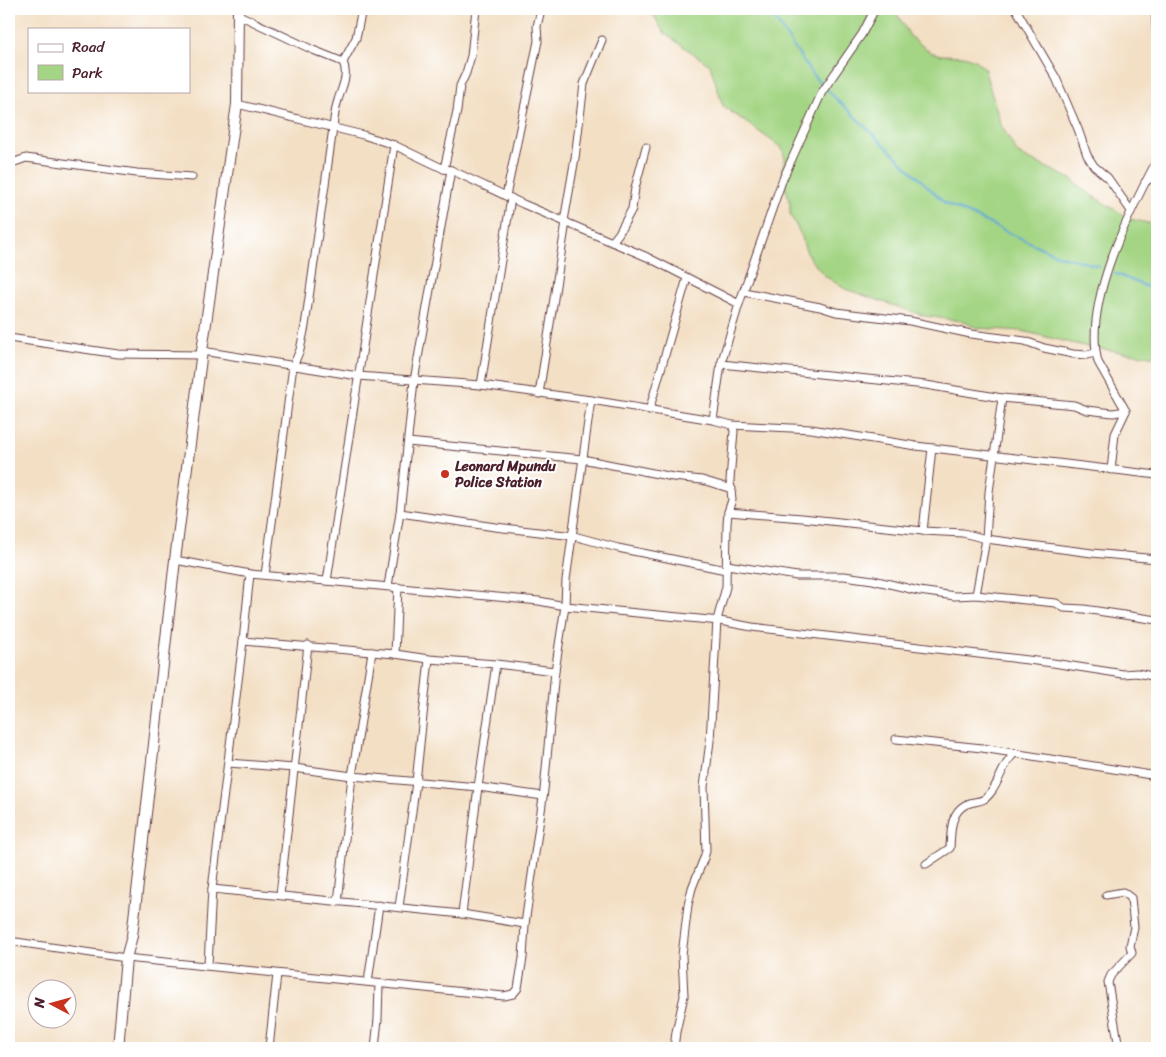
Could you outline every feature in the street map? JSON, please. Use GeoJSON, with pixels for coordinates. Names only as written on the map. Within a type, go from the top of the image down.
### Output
{"type":"FeatureCollection","features":[{"type":"Feature","properties":{"kind":"street"},"geometry":{"type":"LineString","coordinates":[[343,62],[356,38],[362,9]]}},
{"type":"Feature","properties":{"kind":"street"},"geometry":{"type":"LineString","coordinates":[[388,586],[400,512],[414,381],[460,86],[471,56],[476,9]]}},
{"type":"Feature","properties":{"kind":"street"},"geometry":{"type":"LineString","coordinates":[[713,420],[721,364],[739,304],[782,181],[822,92],[862,34],[875,9]]}},
{"type":"Feature","properties":{"kind":"street"},"geometry":{"type":"LineString","coordinates":[[1016,9],[1056,78],[1087,155],[1094,166],[1108,178],[1131,210]]}},
{"type":"Feature","properties":{"kind":"street"},"geometry":{"type":"LineString","coordinates":[[1154,9],[1157,41]]}},
{"type":"Feature","properties":{"kind":"street"},"geometry":{"type":"LineString","coordinates":[[481,386],[508,197],[538,41],[537,26],[541,10]]}},
{"type":"Feature","properties":{"kind":"street"},"geometry":{"type":"LineString","coordinates":[[118,1048],[126,958],[132,936],[175,560],[237,104],[239,12],[313,50],[343,62],[346,68],[345,80],[338,101],[333,128],[305,326],[300,350],[293,366],[266,575]]}},
{"type":"Feature","properties":{"kind":"street"},"geometry":{"type":"LineString","coordinates":[[539,394],[575,158],[584,84],[602,40]]}},
{"type":"Feature","properties":{"kind":"street"},"geometry":{"type":"LineString","coordinates":[[237,104],[394,145],[612,242],[739,304]]}},
{"type":"Feature","properties":{"kind":"street"},"geometry":{"type":"LineString","coordinates":[[327,581],[394,145]]}},
{"type":"Feature","properties":{"kind":"street"},"geometry":{"type":"LineString","coordinates":[[612,242],[632,209],[635,188],[646,146]]}},
{"type":"Feature","properties":{"kind":"street"},"geometry":{"type":"LineString","coordinates":[[1126,411],[1098,362],[1095,353],[1097,316],[1100,295],[1109,266],[1131,210],[1156,162],[1157,154]]}},
{"type":"Feature","properties":{"kind":"street"},"geometry":{"type":"LineString","coordinates":[[9,162],[16,162],[26,158],[137,173],[192,177]]}},
{"type":"Feature","properties":{"kind":"street"},"geometry":{"type":"LineString","coordinates":[[1145,182],[1157,175]]}},
{"type":"Feature","properties":{"kind":"street"},"geometry":{"type":"LineString","coordinates":[[649,411],[687,278]]}},
{"type":"Feature","properties":{"kind":"street"},"geometry":{"type":"LineString","coordinates":[[744,292],[836,312],[910,321],[971,334],[1025,341],[1044,348],[1073,354],[1088,355],[1095,353]]}},
{"type":"Feature","properties":{"kind":"street"},"geometry":{"type":"LineString","coordinates":[[9,338],[118,354],[202,353],[358,376],[481,386],[591,400],[713,420],[732,426],[811,429],[932,448],[1157,475]]}},
{"type":"Feature","properties":{"kind":"street"},"geometry":{"type":"LineString","coordinates":[[721,364],[926,385],[1002,398],[1074,405],[1087,410],[1113,413],[1126,411]]}},
{"type":"Feature","properties":{"kind":"street"},"geometry":{"type":"LineString","coordinates":[[976,595],[986,539],[986,522],[1002,398]]}},
{"type":"Feature","properties":{"kind":"street"},"geometry":{"type":"LineString","coordinates":[[9,940],[126,958],[504,996],[513,994],[518,988],[523,958],[525,924],[543,796],[555,671],[565,606],[566,580],[574,536],[582,459],[591,400]]}},
{"type":"Feature","properties":{"kind":"street"},"geometry":{"type":"LineString","coordinates":[[1111,470],[1115,434],[1126,411]]}},
{"type":"Feature","properties":{"kind":"street"},"geometry":{"type":"LineString","coordinates":[[674,1048],[684,996],[682,955],[688,905],[692,888],[706,851],[704,787],[710,741],[717,620],[726,587],[728,512],[732,500],[730,480],[734,432],[732,426]]}},
{"type":"Feature","properties":{"kind":"street"},"geometry":{"type":"LineString","coordinates":[[408,442],[582,459],[673,477],[702,480],[732,488]]}},
{"type":"Feature","properties":{"kind":"street"},"geometry":{"type":"LineString","coordinates":[[923,531],[932,448]]}},
{"type":"Feature","properties":{"kind":"street"},"geometry":{"type":"LineString","coordinates":[[400,512],[495,527],[574,536],[618,548],[727,568],[797,576],[844,576],[955,596],[976,595],[1056,603],[1064,608],[1157,620]]}},
{"type":"Feature","properties":{"kind":"street"},"geometry":{"type":"LineString","coordinates":[[728,512],[923,531],[963,533],[986,539],[1157,559]]}},
{"type":"Feature","properties":{"kind":"street"},"geometry":{"type":"LineString","coordinates":[[175,560],[250,574],[388,586],[539,601],[565,606],[717,620],[752,626],[1053,662],[1123,674],[1137,673],[1157,677]]}},
{"type":"Feature","properties":{"kind":"street"},"geometry":{"type":"LineString","coordinates":[[208,965],[212,889],[244,641],[250,574]]}},
{"type":"Feature","properties":{"kind":"street"},"geometry":{"type":"LineString","coordinates":[[395,654],[398,587]]}},
{"type":"Feature","properties":{"kind":"street"},"geometry":{"type":"LineString","coordinates":[[244,641],[308,645],[555,671]]}},
{"type":"Feature","properties":{"kind":"street"},"geometry":{"type":"LineString","coordinates":[[280,895],[308,645]]}},
{"type":"Feature","properties":{"kind":"street"},"geometry":{"type":"LineString","coordinates":[[338,902],[352,776],[372,652]]}},
{"type":"Feature","properties":{"kind":"street"},"geometry":{"type":"LineString","coordinates":[[399,907],[430,659]]}},
{"type":"Feature","properties":{"kind":"street"},"geometry":{"type":"LineString","coordinates":[[462,914],[496,664]]}},
{"type":"Feature","properties":{"kind":"street"},"geometry":{"type":"LineString","coordinates":[[896,739],[967,746],[1157,776]]}},
{"type":"Feature","properties":{"kind":"street"},"geometry":{"type":"LineString","coordinates":[[926,864],[950,848],[951,829],[956,814],[965,805],[983,801],[992,790],[1007,761],[1014,754]]}},
{"type":"Feature","properties":{"kind":"street"},"geometry":{"type":"LineString","coordinates":[[228,763],[294,768],[543,796]]}},
{"type":"Feature","properties":{"kind":"street"},"geometry":{"type":"LineString","coordinates":[[212,889],[462,914],[525,924]]}},
{"type":"Feature","properties":{"kind":"street"},"geometry":{"type":"LineString","coordinates":[[1106,895],[1123,892],[1132,898],[1134,927],[1130,946],[1132,954],[1111,975],[1108,982],[1119,1048]]}},
{"type":"Feature","properties":{"kind":"street"},"geometry":{"type":"LineString","coordinates":[[368,982],[379,905]]}},
{"type":"Feature","properties":{"kind":"street"},"geometry":{"type":"LineString","coordinates":[[269,1048],[277,974],[272,972]]}},
{"type":"Feature","properties":{"kind":"street"},"geometry":{"type":"LineString","coordinates":[[375,1048],[379,984]]}},
{"type":"Feature","properties":{"kind":"green space"},"geometry":{"type":"Polygon","coordinates":[[[650,9],[894,9],[910,36],[930,52],[941,55],[964,56],[975,60],[984,68],[1001,125],[1018,154],[1071,179],[1088,193],[1130,219],[1157,225],[1157,357],[1088,347],[1022,331],[977,328],[962,321],[925,316],[845,289],[825,276],[810,259],[802,237],[790,214],[790,203],[783,179],[782,169],[785,159],[782,148],[723,106],[710,65],[664,33],[650,9]]]}},
{"type":"Feature","properties":{"kind":"waterway"},"geometry":{"type":"LineString","coordinates":[[768,9],[812,74],[823,86]]}},
{"type":"Feature","properties":{"kind":"waterway"},"geometry":{"type":"LineString","coordinates":[[826,89],[945,203],[1057,255],[1099,266]]}},
{"type":"Feature","properties":{"kind":"waterway"},"geometry":{"type":"LineString","coordinates":[[1114,273],[1157,291]]}},
{"type":"Feature","properties":{"kind":"place","name":"Leonard Mpundu Police Station"},"geometry":{"type":"Point","coordinates":[445,474]}}]}
